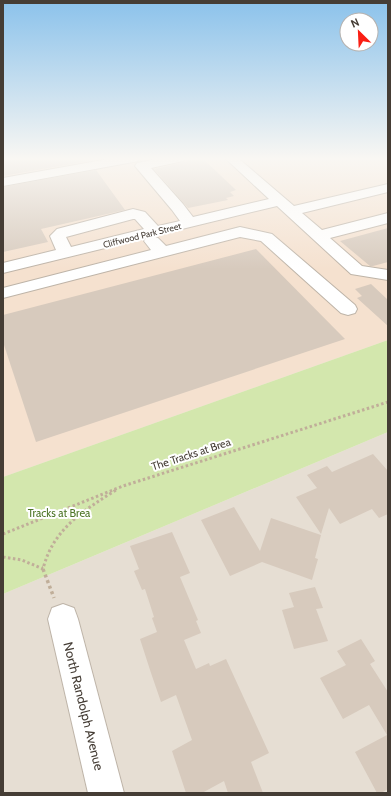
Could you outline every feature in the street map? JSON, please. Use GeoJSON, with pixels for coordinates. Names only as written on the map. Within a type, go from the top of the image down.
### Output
{"type":"FeatureCollection","features":[{"type":"Feature","properties":{"kind":"street"},"geometry":{"type":"LineString","coordinates":[[168,195],[189,223]]}},
{"type":"Feature","properties":{"kind":"street"},"geometry":{"type":"LineString","coordinates":[[274,195],[357,270],[388,275]]}},
{"type":"Feature","properties":{"kind":"street","name":"Cliffwood Park Street"},"geometry":{"type":"LineString","coordinates":[[3,268],[189,223],[348,195]]}},
{"type":"Feature","properties":{"kind":"street"},"geometry":{"type":"LineString","coordinates":[[66,253],[58,236],[63,232],[133,214],[140,215],[162,252]]}},
{"type":"Feature","properties":{"kind":"street"},"geometry":{"type":"LineString","coordinates":[[319,236],[388,218]]}},
{"type":"Feature","properties":{"kind":"street"},"geometry":{"type":"LineString","coordinates":[[3,293],[240,232],[266,237],[348,308]]}},
{"type":"Feature","properties":{"kind":"street","name":"North Randolph Avenue"},"geometry":{"type":"LineString","coordinates":[[63,619],[106,793]]}},
{"type":"Feature","properties":{"kind":"path","name":"The Tracks at Brea"},"geometry":{"type":"LineString","coordinates":[[3,534],[123,486],[388,402]]}},
{"type":"Feature","properties":{"kind":"path"},"geometry":{"type":"LineString","coordinates":[[63,619],[43,569],[52,544],[59,534],[86,510],[123,486]]}},
{"type":"Feature","properties":{"kind":"path"},"geometry":{"type":"LineString","coordinates":[[3,556],[22,560],[43,569]]}},
{"type":"Feature","properties":{"kind":"shaded area"},"geometry":{"type":"Polygon","coordinates":[[[3,195],[388,195],[388,340],[3,477],[3,195]]]}},
{"type":"Feature","properties":{"kind":"shaded area"},"geometry":{"type":"Polygon","coordinates":[[[388,432],[388,793],[3,793],[3,594],[388,432]]]}},
{"type":"Feature","properties":{"kind":"green space","name":"Tracks at Brea"},"geometry":{"type":"Polygon","coordinates":[[[388,340],[388,432],[3,594],[3,477],[388,340]]]}},
{"type":"Feature","properties":{"kind":"building"},"geometry":{"type":"Polygon","coordinates":[[[3,195],[114,195],[125,210],[41,229],[48,242],[3,252],[3,195]]]}},
{"type":"Feature","properties":{"kind":"building"},"geometry":{"type":"Polygon","coordinates":[[[177,195],[234,196],[226,198],[228,200],[188,208],[177,195]]]}},
{"type":"Feature","properties":{"kind":"building"},"geometry":{"type":"Polygon","coordinates":[[[388,228],[388,262],[370,266],[340,241],[388,228]]]}},
{"type":"Feature","properties":{"kind":"building"},"geometry":{"type":"Polygon","coordinates":[[[256,249],[345,339],[36,442],[3,342],[3,315],[256,249]]]}},
{"type":"Feature","properties":{"kind":"building"},"geometry":{"type":"Polygon","coordinates":[[[371,284],[388,300],[388,326],[357,298],[362,296],[355,289],[371,284]]]}},
{"type":"Feature","properties":{"kind":"building"},"geometry":{"type":"Polygon","coordinates":[[[373,454],[388,471],[388,514],[379,518],[372,509],[340,524],[329,508],[321,534],[296,497],[317,488],[307,475],[327,466],[332,472],[373,454]]]}},
{"type":"Feature","properties":{"kind":"building"},"geometry":{"type":"Polygon","coordinates":[[[234,507],[260,551],[271,518],[321,535],[315,558],[318,559],[312,580],[262,562],[230,576],[201,520],[234,507]]]}},
{"type":"Feature","properties":{"kind":"building"},"geometry":{"type":"Polygon","coordinates":[[[172,532],[190,573],[180,577],[198,620],[196,621],[201,633],[184,640],[196,669],[209,663],[210,666],[226,659],[269,753],[251,762],[263,793],[228,793],[224,781],[202,793],[186,793],[172,751],[192,740],[176,695],[161,702],[140,639],[157,632],[145,589],[142,590],[134,571],[139,569],[130,546],[172,532]]]}},
{"type":"Feature","properties":{"kind":"building"},"geometry":{"type":"Polygon","coordinates":[[[315,587],[323,608],[316,609],[328,641],[294,649],[282,610],[294,607],[289,593],[315,587]]]}},
{"type":"Feature","properties":{"kind":"building"},"geometry":{"type":"Polygon","coordinates":[[[361,639],[375,661],[370,664],[388,692],[388,789],[381,793],[377,793],[355,752],[387,735],[369,705],[343,719],[320,678],[346,665],[337,651],[361,639]]]}}]}
